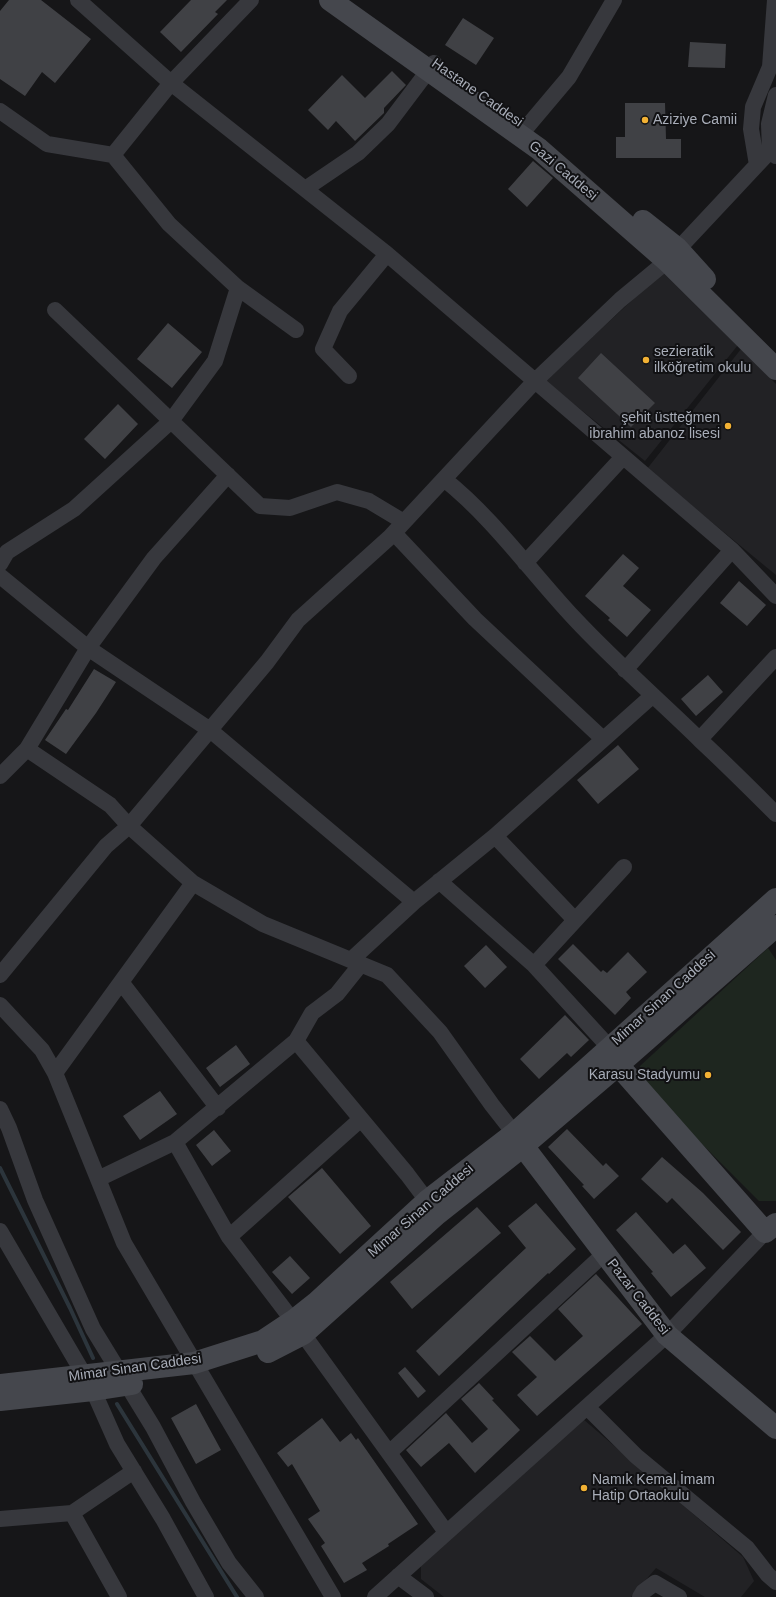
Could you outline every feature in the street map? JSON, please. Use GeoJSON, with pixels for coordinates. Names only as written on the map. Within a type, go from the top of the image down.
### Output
{"type":"FeatureCollection","features":[{"type":"Feature","properties":{"kind":"main road","name":"Gazi Caddesi"},"geometry":{"type":"LineString","coordinates":[[330,0],[431,67],[539,149],[672,254],[776,369]]}},
{"type":"Feature","properties":{"kind":"main road","name":"Hastane Caddesi"},"geometry":{"type":"LineString","coordinates":[[350,0],[431,67],[526,128],[672,254],[776,351]]}},
{"type":"Feature","properties":{"kind":"main road","name":"Mimar Sinan Caddesi"},"geometry":{"type":"LineString","coordinates":[[0,1400],[123,1378],[182,1376],[196,1367],[272,1350],[432,1208],[519,1139],[613,1056],[776,899]]}},
{"type":"Feature","properties":{"kind":"main road","name":"Mimar Sinan Caddesi"},"geometry":{"type":"LineString","coordinates":[[613,1056],[776,926]]}},
{"type":"Feature","properties":{"kind":"main road"},"geometry":{"type":"LineString","coordinates":[[613,1056],[770,1228]]}},
{"type":"Feature","properties":{"kind":"main road","name":"Pazar Caddesi"},"geometry":{"type":"LineString","coordinates":[[519,1139],[604,1254],[667,1335],[776,1428]]}},
{"type":"Feature","properties":{"kind":"main road","name":"Mimar Sinan Caddesi"},"geometry":{"type":"LineString","coordinates":[[0,1385],[89,1383]]}},
{"type":"Feature","properties":{"kind":"street"},"geometry":{"type":"LineString","coordinates":[[78,0],[171,83],[387,254],[732,550],[776,596]]}},
{"type":"Feature","properties":{"kind":"street"},"geometry":{"type":"LineString","coordinates":[[113,155],[171,83],[251,0]]}},
{"type":"Feature","properties":{"kind":"street"},"geometry":{"type":"LineString","coordinates":[[526,128],[569,77],[614,0]]}},
{"type":"Feature","properties":{"kind":"street"},"geometry":{"type":"LineString","coordinates":[[757,165],[751,129],[753,107],[770,67],[775,0]]}},
{"type":"Feature","properties":{"kind":"street"},"geometry":{"type":"LineString","coordinates":[[305,189],[358,154],[388,124],[431,67]]}},
{"type":"Feature","properties":{"kind":"street"},"geometry":{"type":"LineString","coordinates":[[0,974],[106,846],[129,826],[210,730],[266,662],[298,620],[399,528],[535,381],[620,300],[672,254],[757,165],[773,153],[769,124],[776,95]]}},
{"type":"Feature","properties":{"kind":"street"},"geometry":{"type":"LineString","coordinates":[[0,111],[47,144],[113,155],[169,224],[238,288],[296,330]]}},
{"type":"Feature","properties":{"kind":"street"},"geometry":{"type":"LineString","coordinates":[[349,376],[323,349],[340,311],[387,254]]}},
{"type":"Feature","properties":{"kind":"street"},"geometry":{"type":"LineString","coordinates":[[0,564],[7,552],[74,509],[171,421],[215,361],[238,288]]}},
{"type":"Feature","properties":{"kind":"street"},"geometry":{"type":"LineString","coordinates":[[55,310],[260,506],[290,508],[337,492],[370,501],[399,528],[474,619],[603,739]]}},
{"type":"Feature","properties":{"kind":"street"},"geometry":{"type":"LineString","coordinates":[[525,563],[623,457]]}},
{"type":"Feature","properties":{"kind":"street"},"geometry":{"type":"LineString","coordinates":[[0,776],[27,749],[88,648],[154,558],[228,475]]}},
{"type":"Feature","properties":{"kind":"street"},"geometry":{"type":"LineString","coordinates":[[444,479],[466,497],[512,545],[525,563],[574,618],[625,670],[700,739],[776,814]]}},
{"type":"Feature","properties":{"kind":"street"},"geometry":{"type":"LineString","coordinates":[[625,670],[732,550]]}},
{"type":"Feature","properties":{"kind":"street"},"geometry":{"type":"LineString","coordinates":[[0,576],[88,648],[210,730],[414,902]]}},
{"type":"Feature","properties":{"kind":"street"},"geometry":{"type":"LineString","coordinates":[[700,739],[776,657]]}},
{"type":"Feature","properties":{"kind":"street"},"geometry":{"type":"LineString","coordinates":[[98,1179],[175,1142],[218,1108],[296,1041],[312,1013],[337,994],[356,962],[414,902],[495,836],[652,696]]}},
{"type":"Feature","properties":{"kind":"street"},"geometry":{"type":"LineString","coordinates":[[27,749],[110,805],[129,826],[192,883],[263,924],[387,975],[440,1032],[492,1105],[519,1139]]}},
{"type":"Feature","properties":{"kind":"street"},"geometry":{"type":"LineString","coordinates":[[495,836],[575,920]]}},
{"type":"Feature","properties":{"kind":"street"},"geometry":{"type":"LineString","coordinates":[[534,965],[624,867]]}},
{"type":"Feature","properties":{"kind":"street"},"geometry":{"type":"LineString","coordinates":[[439,881],[534,965],[613,1056]]}},
{"type":"Feature","properties":{"kind":"street"},"geometry":{"type":"LineString","coordinates":[[55,1073],[192,883]]}},
{"type":"Feature","properties":{"kind":"street"},"geometry":{"type":"LineString","coordinates":[[121,982],[218,1108]]}},
{"type":"Feature","properties":{"kind":"street"},"geometry":{"type":"LineString","coordinates":[[0,1005],[42,1050],[55,1073],[124,1243],[333,1597]]}},
{"type":"Feature","properties":{"kind":"street"},"geometry":{"type":"LineString","coordinates":[[296,1041],[432,1208]]}},
{"type":"Feature","properties":{"kind":"street"},"geometry":{"type":"LineString","coordinates":[[0,1109],[9,1128],[35,1200],[68,1277],[93,1329],[153,1427],[193,1502],[229,1563],[256,1597]]}},
{"type":"Feature","properties":{"kind":"street"},"geometry":{"type":"LineString","coordinates":[[229,1238],[361,1119]]}},
{"type":"Feature","properties":{"kind":"street"},"geometry":{"type":"LineString","coordinates":[[175,1142],[229,1238],[298,1328],[446,1532]]}},
{"type":"Feature","properties":{"kind":"street"},"geometry":{"type":"LineString","coordinates":[[375,1597],[667,1335],[770,1228]]}},
{"type":"Feature","properties":{"kind":"street"},"geometry":{"type":"LineString","coordinates":[[0,1231],[89,1383],[117,1444],[163,1518],[206,1597]]}},
{"type":"Feature","properties":{"kind":"street"},"geometry":{"type":"LineString","coordinates":[[389,1453],[604,1254]]}},
{"type":"Feature","properties":{"kind":"street"},"geometry":{"type":"LineString","coordinates":[[587,1407],[636,1456],[747,1548],[768,1575],[776,1582]]}},
{"type":"Feature","properties":{"kind":"street"},"geometry":{"type":"LineString","coordinates":[[0,1520],[72,1513],[134,1471]]}},
{"type":"Feature","properties":{"kind":"street"},"geometry":{"type":"LineString","coordinates":[[72,1513],[120,1597]]}},
{"type":"Feature","properties":{"kind":"street"},"geometry":{"type":"LineString","coordinates":[[398,1576],[426,1597]]}},
{"type":"Feature","properties":{"kind":"street"},"geometry":{"type":"LineString","coordinates":[[640,1597],[643,1592],[655,1583],[679,1597]]}},
{"type":"Feature","properties":{"kind":"shaded area","name":"sezieratik ilköğretim okulu"},"geometry":{"type":"Polygon","coordinates":[[[668,267],[742,340],[645,461],[545,381],[668,267]]]}},
{"type":"Feature","properties":{"kind":"shaded area","name":"şehit üstteğmen ibrahim abanoz lisesi"},"geometry":{"type":"Polygon","coordinates":[[[741,349],[776,384],[776,575],[647,469],[741,349]]]}},
{"type":"Feature","properties":{"kind":"shaded area","name":"Karasu Stadyumu"},"geometry":{"type":"Polygon","coordinates":[[[768,948],[776,960],[776,1201],[759,1201],[641,1083],[640,1066],[768,948]]]}},
{"type":"Feature","properties":{"kind":"shaded area","name":"Namık Kemal İmam Hatip Ortaokulu"},"geometry":{"type":"Polygon","coordinates":[[[583,1419],[743,1557],[754,1581],[741,1597],[705,1597],[656,1568],[631,1597],[444,1597],[421,1579],[421,1563],[583,1419]]]}},
{"type":"Feature","properties":{"kind":"building"},"geometry":{"type":"Polygon","coordinates":[[[9,0],[41,0],[91,39],[55,83],[42,72],[25,96],[0,79],[0,11],[9,0]]]}},
{"type":"Feature","properties":{"kind":"building"},"geometry":{"type":"Polygon","coordinates":[[[191,0],[227,0],[215,12],[218,14],[181,52],[160,32],[191,0]]]}},
{"type":"Feature","properties":{"kind":"building"},"geometry":{"type":"Polygon","coordinates":[[[463,18],[494,38],[476,65],[445,45],[463,18]]]}},
{"type":"Feature","properties":{"kind":"building"},"geometry":{"type":"Polygon","coordinates":[[[690,42],[726,44],[725,68],[688,67],[690,42]]]}},
{"type":"Feature","properties":{"kind":"building"},"geometry":{"type":"Polygon","coordinates":[[[392,71],[406,85],[384,108],[384,113],[355,141],[336,121],[328,130],[308,110],[342,75],[365,98],[392,71]]]}},
{"type":"Feature","properties":{"kind":"building","name":"Aziziye Camii"},"geometry":{"type":"Polygon","coordinates":[[[625,103],[665,103],[666,139],[681,139],[681,158],[616,158],[616,137],[625,137],[625,103]]]}},
{"type":"Feature","properties":{"kind":"building"},"geometry":{"type":"Polygon","coordinates":[[[533,161],[553,178],[527,207],[508,189],[533,161]]]}},
{"type":"Feature","properties":{"kind":"building"},"geometry":{"type":"Polygon","coordinates":[[[168,323],[202,352],[172,388],[137,359],[168,323]]]}},
{"type":"Feature","properties":{"kind":"building"},"geometry":{"type":"Polygon","coordinates":[[[601,353],[655,403],[631,427],[578,378],[601,353]]]}},
{"type":"Feature","properties":{"kind":"building"},"geometry":{"type":"Polygon","coordinates":[[[118,404],[138,424],[105,459],[84,439],[118,404]]]}},
{"type":"Feature","properties":{"kind":"building"},"geometry":{"type":"Polygon","coordinates":[[[623,554],[639,568],[623,586],[651,610],[627,637],[608,620],[610,618],[585,596],[623,554]]]}},
{"type":"Feature","properties":{"kind":"building"},"geometry":{"type":"Polygon","coordinates":[[[739,581],[766,605],[747,626],[720,603],[739,581]]]}},
{"type":"Feature","properties":{"kind":"building"},"geometry":{"type":"Polygon","coordinates":[[[94,669],[116,682],[96,713],[66,754],[45,740],[66,709],[68,710],[94,669]]]}},
{"type":"Feature","properties":{"kind":"building"},"geometry":{"type":"Polygon","coordinates":[[[708,675],[723,692],[696,716],[681,699],[708,675]]]}},
{"type":"Feature","properties":{"kind":"building"},"geometry":{"type":"Polygon","coordinates":[[[618,745],[639,769],[598,804],[577,780],[618,745]]]}},
{"type":"Feature","properties":{"kind":"building"},"geometry":{"type":"Polygon","coordinates":[[[573,944],[601,972],[603,970],[607,973],[628,952],[647,972],[626,992],[631,998],[615,1015],[558,959],[573,944]]]}},
{"type":"Feature","properties":{"kind":"building"},"geometry":{"type":"Polygon","coordinates":[[[486,945],[507,967],[485,988],[464,966],[486,945]]]}},
{"type":"Feature","properties":{"kind":"building"},"geometry":{"type":"Polygon","coordinates":[[[565,1015],[589,1040],[571,1057],[567,1053],[539,1079],[520,1059],[565,1015]]]}},
{"type":"Feature","properties":{"kind":"building"},"geometry":{"type":"Polygon","coordinates":[[[236,1045],[250,1064],[220,1087],[206,1068],[236,1045]]]}},
{"type":"Feature","properties":{"kind":"building"},"geometry":{"type":"Polygon","coordinates":[[[160,1091],[177,1114],[140,1140],[123,1116],[160,1091]]]}},
{"type":"Feature","properties":{"kind":"building"},"geometry":{"type":"Polygon","coordinates":[[[567,1129],[603,1166],[606,1163],[619,1176],[594,1199],[582,1186],[584,1185],[548,1147],[567,1129]]]}},
{"type":"Feature","properties":{"kind":"building"},"geometry":{"type":"Polygon","coordinates":[[[214,1130],[231,1151],[212,1166],[196,1145],[214,1130]]]}},
{"type":"Feature","properties":{"kind":"building"},"geometry":{"type":"Polygon","coordinates":[[[662,1157],[703,1193],[741,1232],[723,1250],[672,1198],[667,1203],[641,1179],[662,1157]]]}},
{"type":"Feature","properties":{"kind":"building"},"geometry":{"type":"Polygon","coordinates":[[[322,1168],[371,1226],[340,1254],[288,1197],[322,1168]]]}},
{"type":"Feature","properties":{"kind":"building"},"geometry":{"type":"Polygon","coordinates":[[[536,1203],[576,1249],[549,1274],[548,1273],[439,1376],[416,1351],[526,1248],[508,1226],[536,1203]]]}},
{"type":"Feature","properties":{"kind":"building"},"geometry":{"type":"Polygon","coordinates":[[[477,1207],[501,1233],[412,1309],[390,1282],[477,1207]]]}},
{"type":"Feature","properties":{"kind":"building"},"geometry":{"type":"Polygon","coordinates":[[[636,1212],[673,1254],[685,1244],[706,1268],[671,1297],[651,1273],[653,1272],[616,1230],[636,1212]]]}},
{"type":"Feature","properties":{"kind":"building"},"geometry":{"type":"Polygon","coordinates":[[[290,1256],[310,1278],[292,1294],[272,1272],[290,1256]]]}},
{"type":"Feature","properties":{"kind":"building"},"geometry":{"type":"Polygon","coordinates":[[[596,1274],[642,1324],[537,1416],[517,1395],[537,1377],[512,1352],[530,1336],[555,1361],[583,1336],[558,1309],[596,1274]]]}},
{"type":"Feature","properties":{"kind":"building"},"geometry":{"type":"Polygon","coordinates":[[[405,1367],[426,1391],[418,1398],[398,1373],[405,1367]]]}},
{"type":"Feature","properties":{"kind":"building"},"geometry":{"type":"Polygon","coordinates":[[[479,1383],[494,1399],[492,1400],[520,1430],[475,1473],[449,1443],[421,1467],[406,1450],[446,1413],[472,1443],[488,1429],[461,1399],[479,1383]]]}},
{"type":"Feature","properties":{"kind":"building"},"geometry":{"type":"Polygon","coordinates":[[[196,1404],[221,1450],[196,1464],[171,1418],[196,1404]]]}},
{"type":"Feature","properties":{"kind":"building"},"geometry":{"type":"Polygon","coordinates":[[[322,1418],[340,1442],[351,1433],[356,1440],[358,1438],[418,1524],[388,1544],[389,1546],[362,1563],[367,1570],[344,1583],[321,1546],[325,1543],[308,1519],[320,1511],[292,1464],[288,1467],[277,1453],[322,1418]]]}},
{"type":"Feature","properties":{"kind":"waterway"},"geometry":{"type":"LineString","coordinates":[[0,1168],[70,1308],[93,1358]]}},
{"type":"Feature","properties":{"kind":"waterway"},"geometry":{"type":"LineString","coordinates":[[117,1404],[237,1597]]}},
{"type":"Feature","properties":{"kind":"place","name":"Aziziye Camii"},"geometry":{"type":"Point","coordinates":[645,120]}},
{"type":"Feature","properties":{"kind":"place","name":"sezieratik ilköğretim okulu"},"geometry":{"type":"Point","coordinates":[646,360]}},
{"type":"Feature","properties":{"kind":"place","name":"şehit üstteğmen ibrahim abanoz lisesi"},"geometry":{"type":"Point","coordinates":[728,426]}},
{"type":"Feature","properties":{"kind":"place","name":"Karasu Stadyumu"},"geometry":{"type":"Point","coordinates":[708,1075]}},
{"type":"Feature","properties":{"kind":"place","name":"Namık Kemal İmam Hatip Ortaokulu"},"geometry":{"type":"Point","coordinates":[584,1488]}}]}
